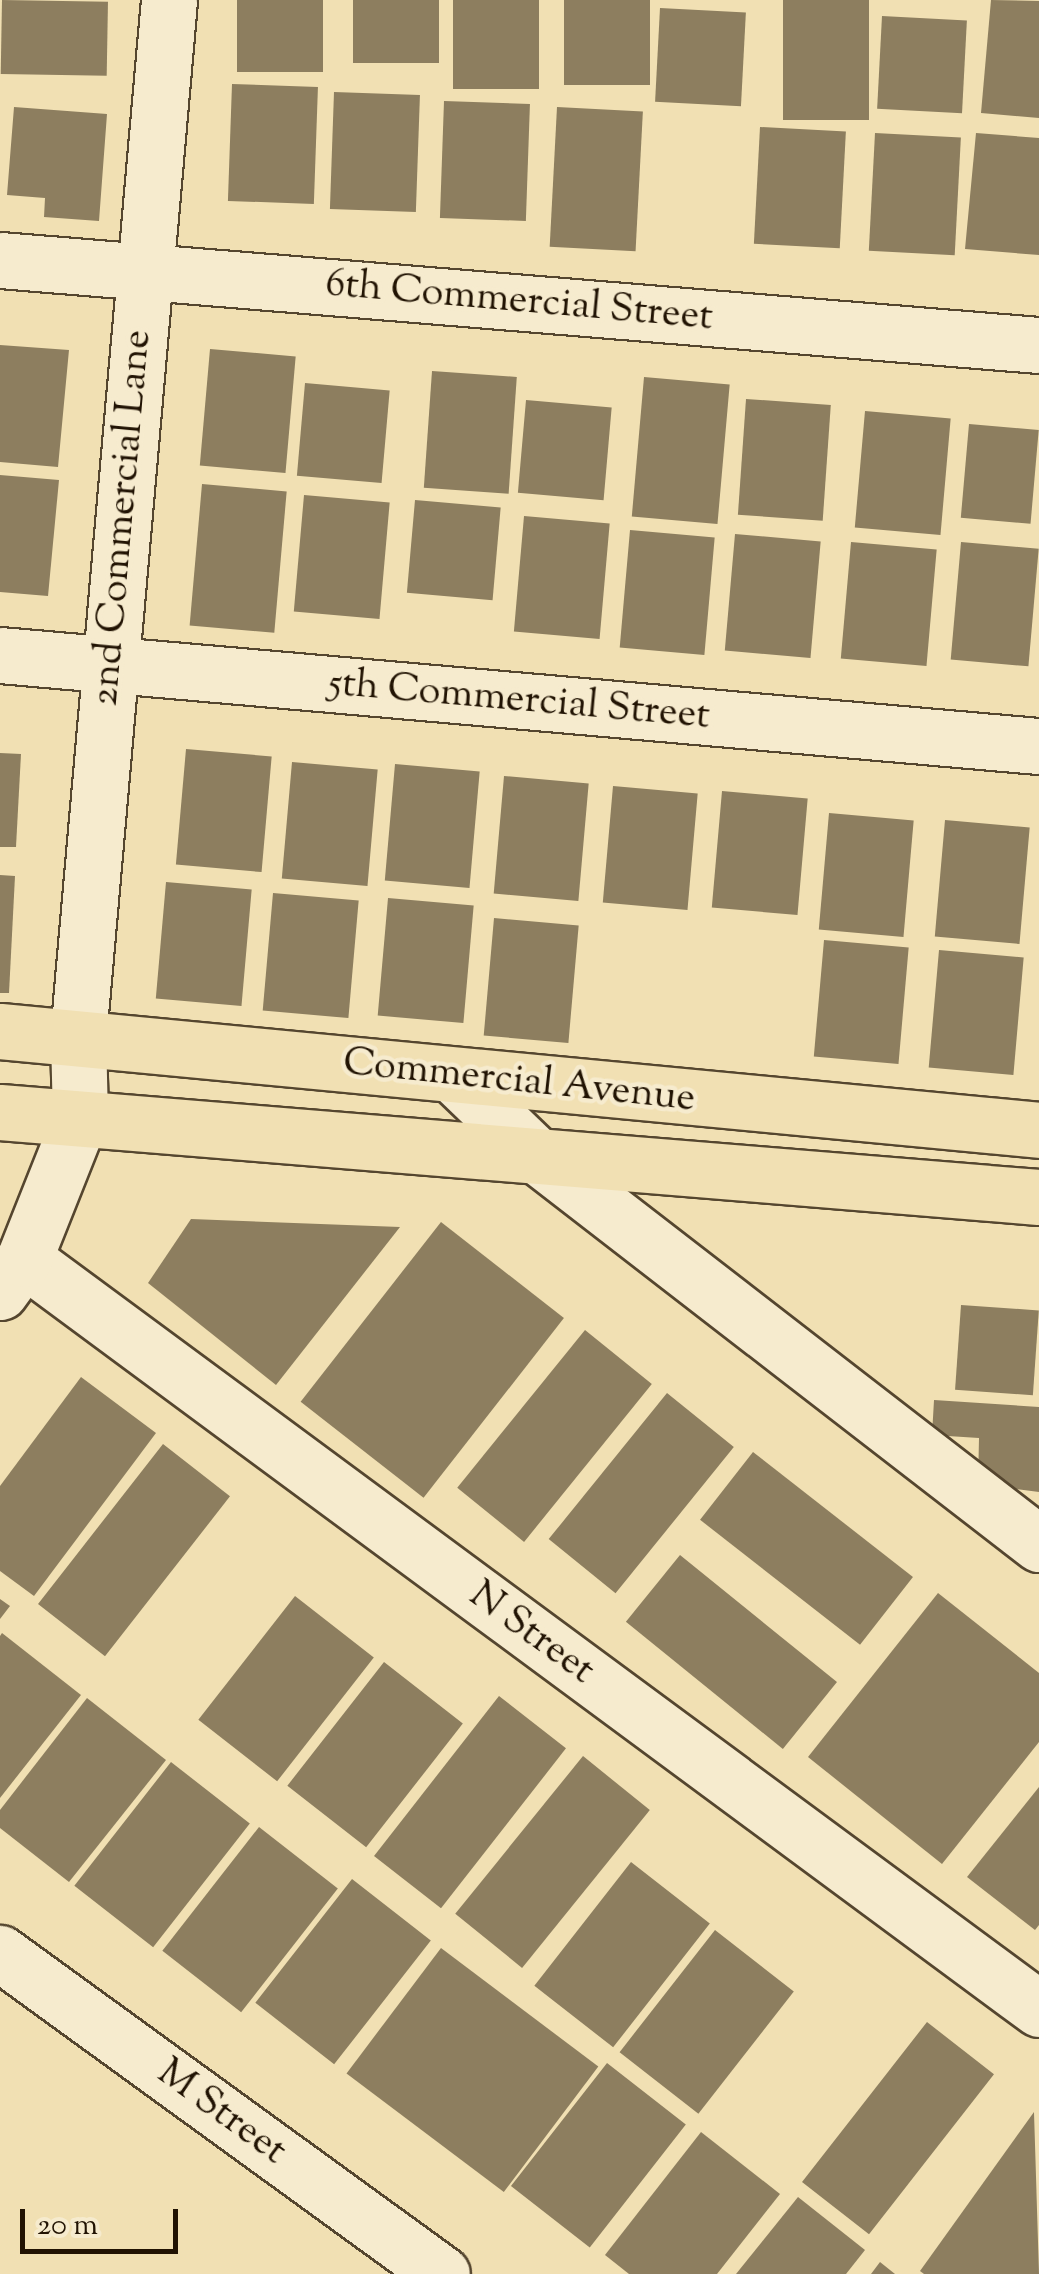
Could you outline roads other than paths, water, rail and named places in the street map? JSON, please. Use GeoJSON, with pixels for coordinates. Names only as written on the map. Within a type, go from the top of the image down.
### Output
{"type":"FeatureCollection","features":[{"type":"Feature","properties":{"kind":"main road","name":"Commercial Avenue"},"geometry":{"type":"LineString","coordinates":[[0,1031],[78,1036],[456,1078],[1039,1130]]}},
{"type":"Feature","properties":{"kind":"main road","name":"Commercial Avenue"},"geometry":{"type":"LineString","coordinates":[[0,1112],[1039,1197]]}},
{"type":"Feature","properties":{"kind":"street","name":"2nd Commercial Lane"},"geometry":{"type":"LineString","coordinates":[[80,1118],[78,1036],[169,0]]}},
{"type":"Feature","properties":{"kind":"street","name":"6th Commercial Street"},"geometry":{"type":"LineString","coordinates":[[0,260],[1039,344]]}},
{"type":"Feature","properties":{"kind":"street","name":"5th Commercial Street"},"geometry":{"type":"LineString","coordinates":[[0,655],[1039,746]]}},
{"type":"Feature","properties":{"kind":"street"},"geometry":{"type":"LineString","coordinates":[[456,1078],[536,1155],[1039,1544]]}},
{"type":"Feature","properties":{"kind":"street"},"geometry":{"type":"LineString","coordinates":[[12,1276],[80,1118]]}},
{"type":"Feature","properties":{"kind":"street","name":"N Street"},"geometry":{"type":"LineString","coordinates":[[12,1276],[1039,2009]]}},
{"type":"Feature","properties":{"kind":"street","name":"M Street"},"geometry":{"type":"LineString","coordinates":[[0,1953],[442,2274]]}}]}
